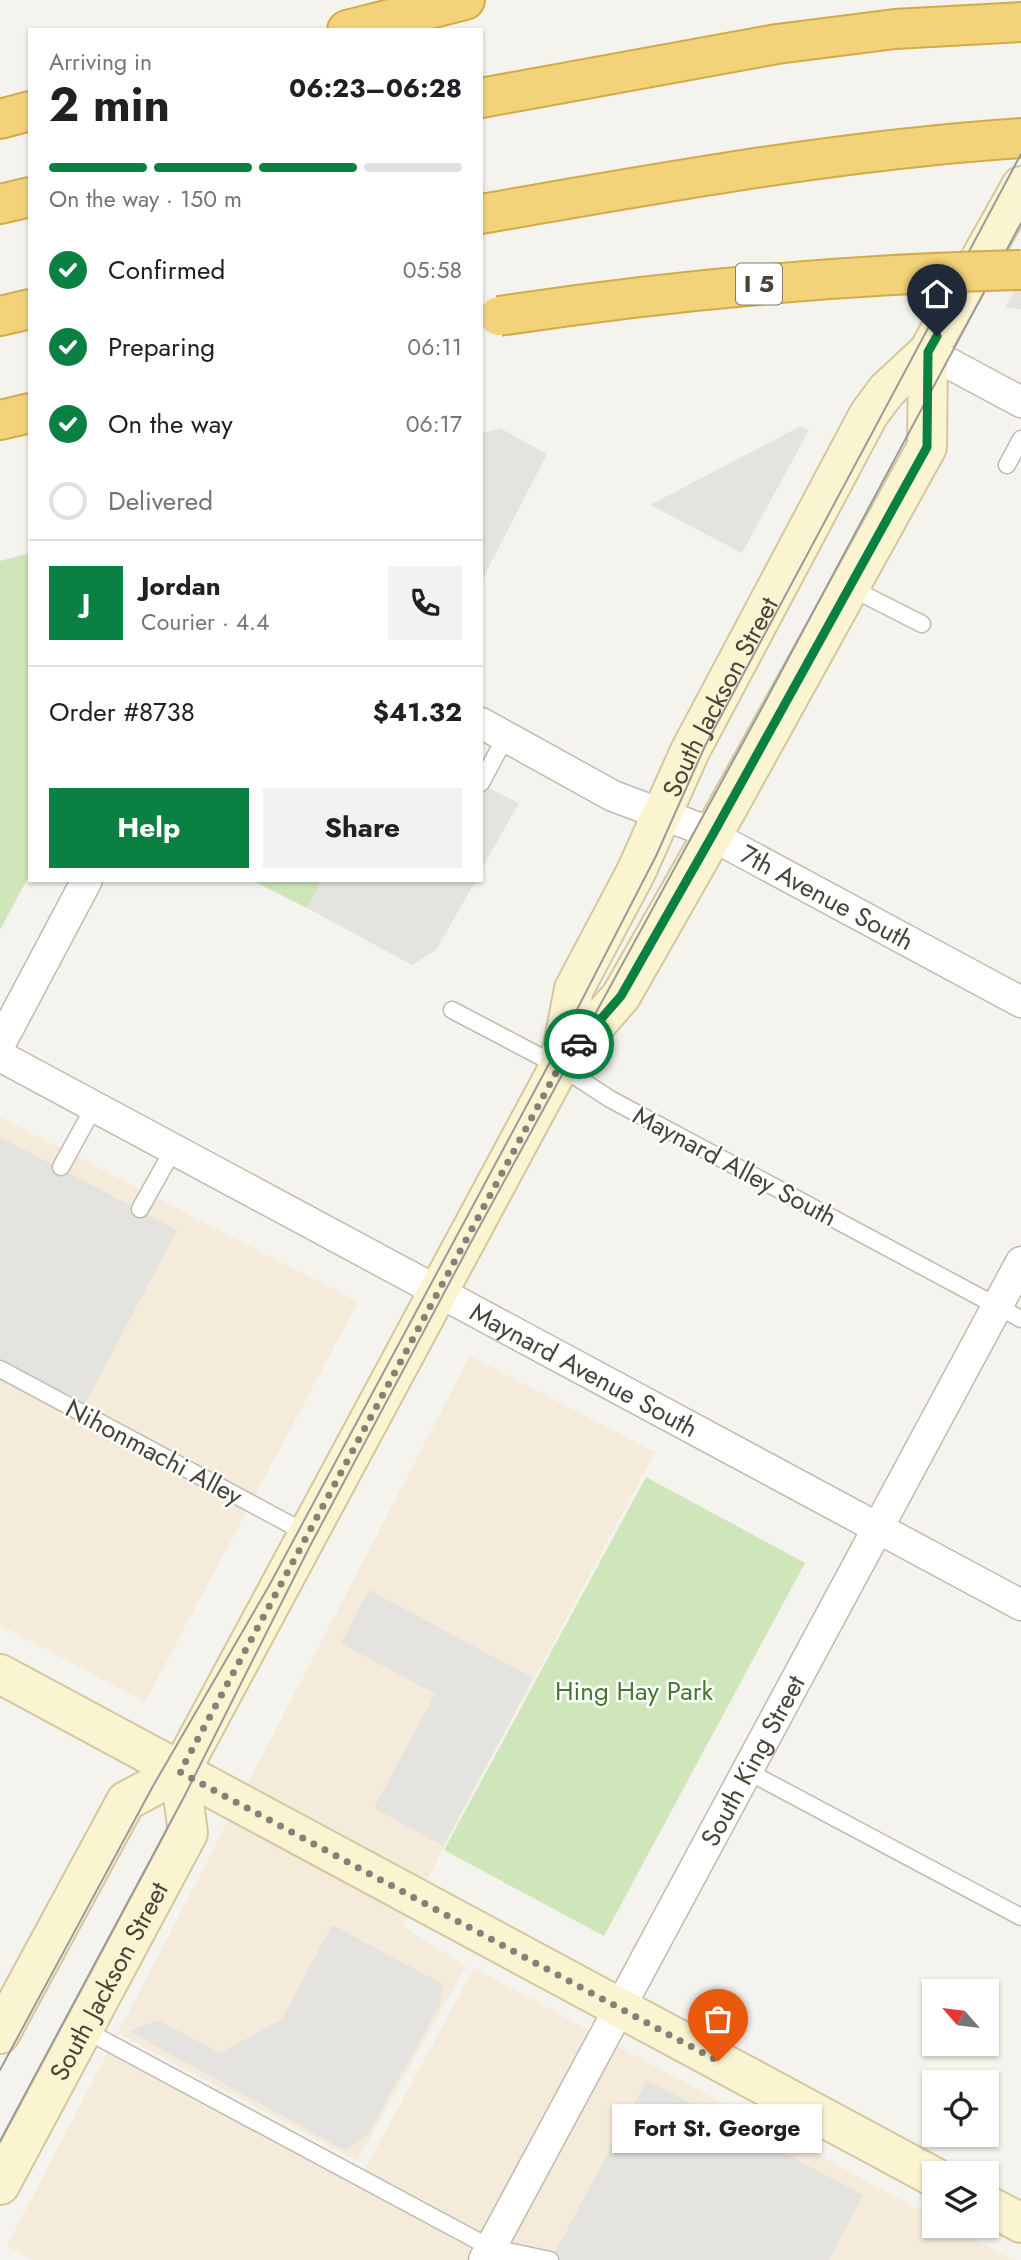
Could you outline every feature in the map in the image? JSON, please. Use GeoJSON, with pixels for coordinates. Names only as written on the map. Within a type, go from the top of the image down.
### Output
{"type":"FeatureCollection","features":[{"type":"Feature","properties":{"kind":"highway"},"geometry":{"type":"LineString","coordinates":[[355,28],[465,0]]}},
{"type":"Feature","properties":{"kind":"highway"},"geometry":{"type":"LineString","coordinates":[[483,98],[777,44],[894,29],[1021,22]]}},
{"type":"Feature","properties":{"kind":"highway"},"geometry":{"type":"LineString","coordinates":[[0,119],[28,112]]}},
{"type":"Feature","properties":{"kind":"highway"},"geometry":{"type":"LineString","coordinates":[[483,214],[793,161],[1021,138]]}},
{"type":"Feature","properties":{"kind":"highway"},"geometry":{"type":"LineString","coordinates":[[0,204],[28,197]]}},
{"type":"Feature","properties":{"kind":"highway","name":"I 5"},"geometry":{"type":"LineString","coordinates":[[490,317],[644,296],[776,282],[869,275],[1021,270]]}},
{"type":"Feature","properties":{"kind":"highway"},"geometry":{"type":"LineString","coordinates":[[0,316],[28,309]]}},
{"type":"Feature","properties":{"kind":"highway"},"geometry":{"type":"LineString","coordinates":[[0,420],[28,413]]}},
{"type":"Feature","properties":{"kind":"main road","name":"South Jackson Street"},"geometry":{"type":"LineString","coordinates":[[559,1067],[574,989],[636,872],[690,751],[869,414],[887,390],[928,352],[1021,186]]}},
{"type":"Feature","properties":{"kind":"main road","name":"South Jackson Street"},"geometry":{"type":"LineString","coordinates":[[0,2185],[188,1833],[180,1772],[559,1067],[621,996],[927,447],[928,352]]}},
{"type":"Feature","properties":{"kind":"main road"},"geometry":{"type":"LineString","coordinates":[[0,1674],[922,2170]]}},
{"type":"Feature","properties":{"kind":"main road"},"geometry":{"type":"LineString","coordinates":[[0,2034],[15,1992],[126,1801],[180,1772]]}},
{"type":"Feature","properties":{"kind":"main road"},"geometry":{"type":"LineString","coordinates":[[999,2211],[1021,2223]]}},
{"type":"Feature","properties":{"kind":"street"},"geometry":{"type":"LineString","coordinates":[[928,352],[1021,402]]}},
{"type":"Feature","properties":{"kind":"street","name":"7th Avenue South"},"geometry":{"type":"LineString","coordinates":[[493,731],[613,796],[696,827],[1021,1002]]}},
{"type":"Feature","properties":{"kind":"street"},"geometry":{"type":"LineString","coordinates":[[0,1044],[86,882]]}},
{"type":"Feature","properties":{"kind":"street","name":"Maynard Avenue South"},"geometry":{"type":"LineString","coordinates":[[0,1056],[1021,1605]]}},
{"type":"Feature","properties":{"kind":"street","name":"South King Street"},"geometry":{"type":"LineString","coordinates":[[494,2256],[620,2008],[878,1528],[1009,1312],[1021,1262]]}},
{"type":"Feature","properties":{"kind":"lane"},"geometry":{"type":"LineString","coordinates":[[1007,465],[1021,439]]}},
{"type":"Feature","properties":{"kind":"lane"},"geometry":{"type":"LineString","coordinates":[[849,587],[922,624]]}},
{"type":"Feature","properties":{"kind":"lane"},"geometry":{"type":"LineString","coordinates":[[483,774],[493,731]]}},
{"type":"Feature","properties":{"kind":"lane","name":"Maynard Alley South"},"geometry":{"type":"LineString","coordinates":[[452,1010],[559,1067],[610,1100],[1009,1312]]}},
{"type":"Feature","properties":{"kind":"lane"},"geometry":{"type":"LineString","coordinates":[[61,1167],[94,1107]]}},
{"type":"Feature","properties":{"kind":"lane"},"geometry":{"type":"LineString","coordinates":[[140,1209],[173,1150]]}},
{"type":"Feature","properties":{"kind":"lane","name":"Nihonmachi Alley"},"geometry":{"type":"LineString","coordinates":[[0,1369],[308,1534]]}},
{"type":"Feature","properties":{"kind":"lane"},"geometry":{"type":"LineString","coordinates":[[747,1771],[1021,1917]]}},
{"type":"Feature","properties":{"kind":"lane"},"geometry":{"type":"LineString","coordinates":[[83,2029],[494,2256],[550,2260]]}},
{"type":"Feature","properties":{"kind":"shaded area"},"geometry":{"type":"Polygon","coordinates":[[[1021,278],[1021,309],[1005,308],[1021,278]]]}},
{"type":"Feature","properties":{"kind":"shaded area"},"geometry":{"type":"Polygon","coordinates":[[[801,426],[809,430],[742,553],[650,505],[801,426]]]}},
{"type":"Feature","properties":{"kind":"shaded area"},"geometry":{"type":"Polygon","coordinates":[[[500,428],[547,454],[483,578],[483,433],[500,428]]]}},
{"type":"Feature","properties":{"kind":"shaded area"},"geometry":{"type":"Polygon","coordinates":[[[483,785],[519,803],[483,866],[483,785]]]}},
{"type":"Feature","properties":{"kind":"shaded area"},"geometry":{"type":"Polygon","coordinates":[[[321,882],[475,882],[436,950],[412,965],[307,908],[321,882]]]}},
{"type":"Feature","properties":{"kind":"shaded area"},"geometry":{"type":"Polygon","coordinates":[[[0,1117],[358,1302],[145,1702],[0,1625],[0,1117]]]}},
{"type":"Feature","properties":{"kind":"shaded area"},"geometry":{"type":"Polygon","coordinates":[[[0,1137],[177,1230],[84,1406],[0,1361],[0,1137]]]}},
{"type":"Feature","properties":{"kind":"shaded area"},"geometry":{"type":"Polygon","coordinates":[[[470,1356],[655,1452],[402,1926],[466,1966],[357,2161],[118,2033],[470,1356]]]}},
{"type":"Feature","properties":{"kind":"shaded area"},"geometry":{"type":"Polygon","coordinates":[[[369,1590],[533,1678],[443,1846],[374,1808],[435,1694],[341,1643],[369,1590]]]}},
{"type":"Feature","properties":{"kind":"shaded area"},"geometry":{"type":"Polygon","coordinates":[[[332,1925],[443,1984],[439,2007],[368,2134],[346,2151],[129,2031],[158,2020],[220,2053],[282,2019],[332,1925]]]}},
{"type":"Feature","properties":{"kind":"shaded area"},"geometry":{"type":"Polygon","coordinates":[[[474,1968],[922,2211],[922,2238],[972,2238],[1013,2260],[33,2260],[7,2246],[114,2040],[363,2173],[474,1968]]]}},
{"type":"Feature","properties":{"kind":"shaded area"},"geometry":{"type":"Polygon","coordinates":[[[647,2080],[863,2195],[829,2260],[551,2260],[647,2080]]]}},
{"type":"Feature","properties":{"kind":"green space"},"geometry":{"type":"Polygon","coordinates":[[[28,554],[28,878],[0,930],[0,561],[28,554]]]}},
{"type":"Feature","properties":{"kind":"green space"},"geometry":{"type":"Polygon","coordinates":[[[255,882],[321,882],[307,908],[255,882]]]}},
{"type":"Feature","properties":{"kind":"green space","name":"Hing Hay Park"},"geometry":{"type":"Polygon","coordinates":[[[646,1477],[805,1563],[604,1936],[444,1850],[646,1477]]]}},
{"type":"Feature","properties":{"kind":"tram line"},"geometry":{"type":"LineString","coordinates":[[0,2070],[153,1786],[270,1584],[550,1062],[656,856],[705,746],[1021,154]]}},
{"type":"Feature","properties":{"kind":"tram line"},"geometry":{"type":"LineString","coordinates":[[0,2141],[184,1797],[310,1546],[470,1244],[758,715],[1021,223]]}},
{"type":"Feature","properties":{"kind":"way so far"},"geometry":{"type":"LineString","coordinates":[[579,1044],[559,1067],[180,1772],[718,2061]]}},
{"type":"Feature","properties":{"kind":"place","name":"Fort St. George"},"geometry":{"type":"Point","coordinates":[718,2061]}},
{"type":"Feature","properties":{"kind":"route"},"geometry":{"type":"LineString","coordinates":[[579,1044],[621,996],[927,447],[928,352],[937,336]]}}]}
